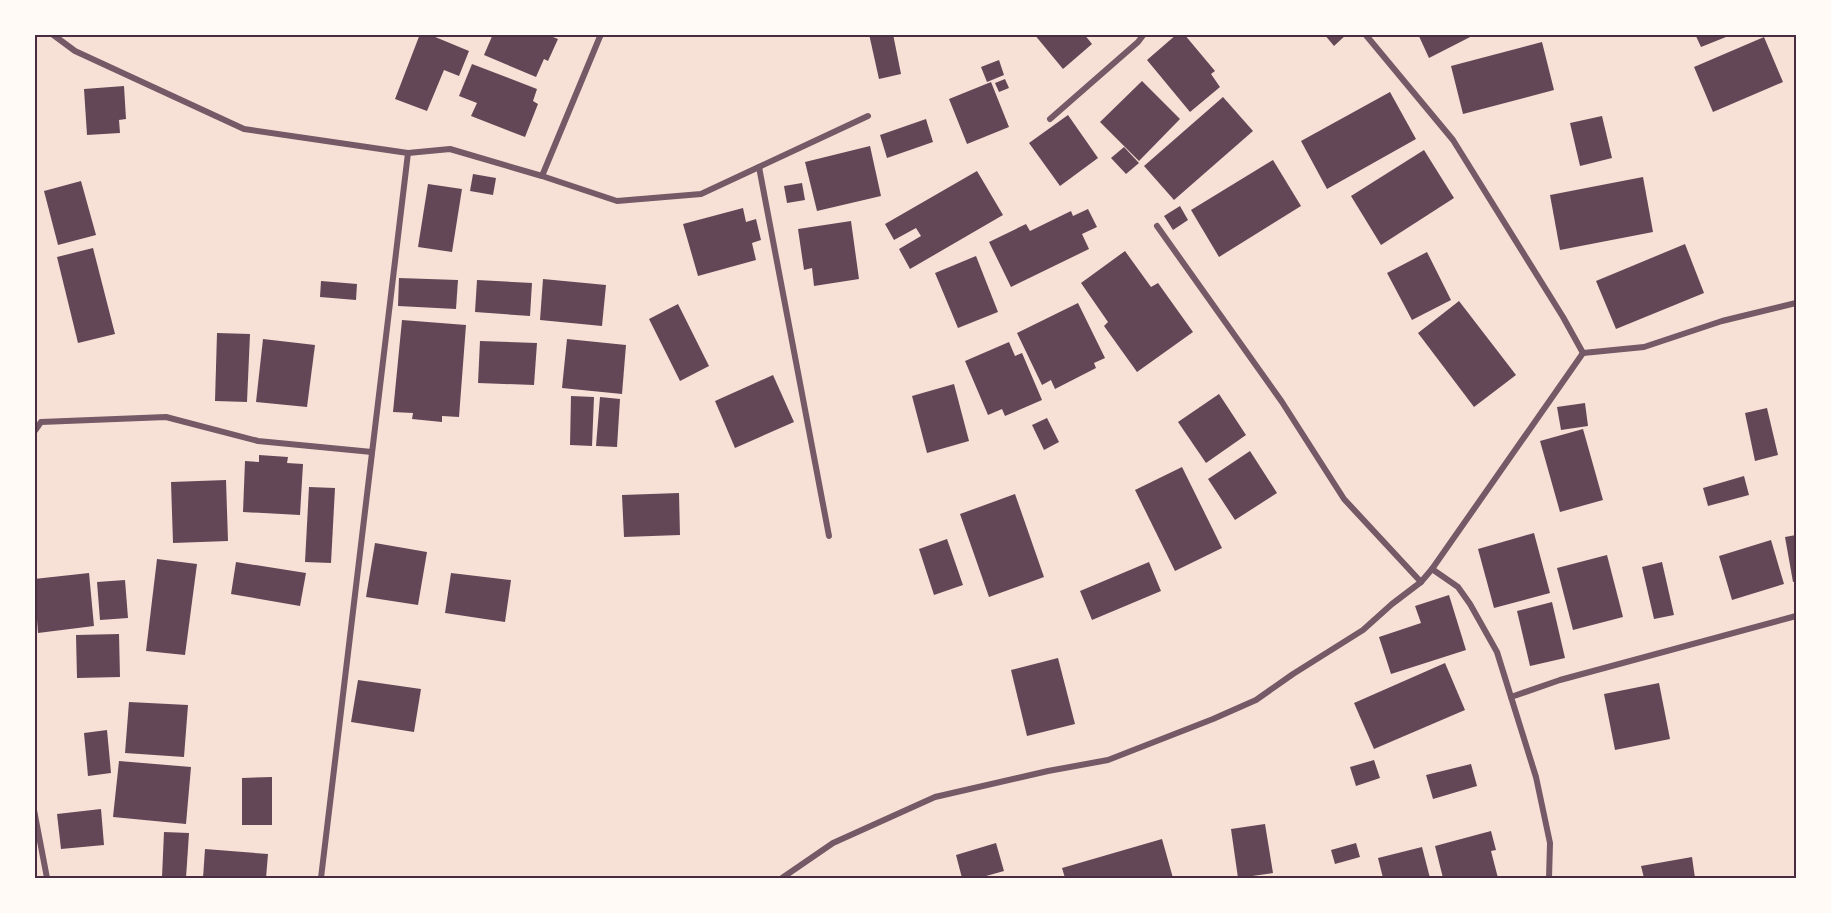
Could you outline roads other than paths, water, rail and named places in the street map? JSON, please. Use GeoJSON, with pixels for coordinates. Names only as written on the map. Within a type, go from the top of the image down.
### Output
{"type":"FeatureCollection","features":[{"type":"Feature","properties":{"kind":"street"},"geometry":{"type":"LineString","coordinates":[[52,34],[75,51],[244,129],[408,153],[450,149],[617,201],[701,194],[868,116]]}},
{"type":"Feature","properties":{"kind":"street"},"geometry":{"type":"LineString","coordinates":[[542,176],[601,34]]}},
{"type":"Feature","properties":{"kind":"street"},"geometry":{"type":"LineString","coordinates":[[1050,119],[1138,42],[1144,34]]}},
{"type":"Feature","properties":{"kind":"street"},"geometry":{"type":"LineString","coordinates":[[1365,34],[1453,140],[1523,251],[1583,353]]}},
{"type":"Feature","properties":{"kind":"street"},"geometry":{"type":"LineString","coordinates":[[321,879],[408,153]]}},
{"type":"Feature","properties":{"kind":"street"},"geometry":{"type":"LineString","coordinates":[[759,167],[829,536]]}},
{"type":"Feature","properties":{"kind":"street"},"geometry":{"type":"LineString","coordinates":[[1157,226],[1282,402],[1344,499],[1421,582]]}},
{"type":"Feature","properties":{"kind":"street"},"geometry":{"type":"LineString","coordinates":[[782,879],[833,843],[935,797],[1108,760],[1214,719],[1256,700],[1363,630],[1421,582],[1583,353],[1644,347],[1722,321],[1797,303]]}},
{"type":"Feature","properties":{"kind":"street"},"geometry":{"type":"LineString","coordinates":[[34,432],[41,422],[166,417],[258,441],[372,452]]}},
{"type":"Feature","properties":{"kind":"street"},"geometry":{"type":"LineString","coordinates":[[1432,569],[1458,588],[1470,604],[1497,652],[1539,788],[1550,843],[1550,879]]}},
{"type":"Feature","properties":{"kind":"street"},"geometry":{"type":"LineString","coordinates":[[1511,697],[1560,680],[1797,616]]}},
{"type":"Feature","properties":{"kind":"street"},"geometry":{"type":"LineString","coordinates":[[34,810],[47,879]]}}]}
